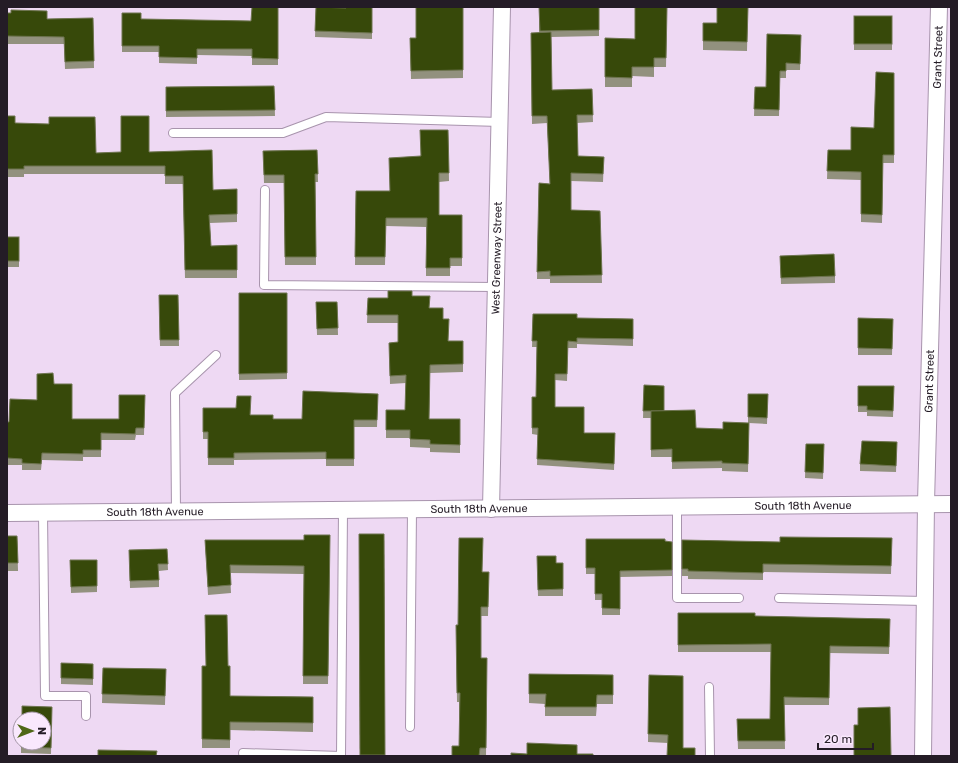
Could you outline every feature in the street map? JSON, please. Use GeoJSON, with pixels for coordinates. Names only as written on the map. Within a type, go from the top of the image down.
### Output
{"type":"FeatureCollection","features":[{"type":"Feature","properties":{"kind":"street","name":"West Greenway Street"},"geometry":{"type":"LineString","coordinates":[[491,509],[502,7]]}},
{"type":"Feature","properties":{"kind":"street","name":"Grant Street"},"geometry":{"type":"LineString","coordinates":[[923,756],[926,503],[938,7]]}},
{"type":"Feature","properties":{"kind":"street","name":"South 18th Avenue"},"geometry":{"type":"LineString","coordinates":[[7,513],[412,510],[926,503],[951,504]]}},
{"type":"Feature","properties":{"kind":"lane"},"geometry":{"type":"LineString","coordinates":[[173,133],[283,133],[326,117],[500,122]]}},
{"type":"Feature","properties":{"kind":"lane"},"geometry":{"type":"LineString","coordinates":[[265,190],[264,286],[496,287]]}},
{"type":"Feature","properties":{"kind":"lane"},"geometry":{"type":"LineString","coordinates":[[176,511],[175,393],[216,355]]}},
{"type":"Feature","properties":{"kind":"lane"},"geometry":{"type":"LineString","coordinates":[[677,506],[678,598],[739,598]]}},
{"type":"Feature","properties":{"kind":"lane"},"geometry":{"type":"LineString","coordinates":[[243,753],[341,756],[342,510]]}},
{"type":"Feature","properties":{"kind":"lane"},"geometry":{"type":"LineString","coordinates":[[410,727],[412,510]]}},
{"type":"Feature","properties":{"kind":"lane"},"geometry":{"type":"LineString","coordinates":[[43,512],[45,696],[86,696],[86,716]]}},
{"type":"Feature","properties":{"kind":"lane"},"geometry":{"type":"LineString","coordinates":[[779,598],[925,601]]}},
{"type":"Feature","properties":{"kind":"lane"},"geometry":{"type":"LineString","coordinates":[[709,687],[710,756]]}},
{"type":"Feature","properties":{"kind":"building"},"geometry":{"type":"Polygon","coordinates":[[[252,7],[278,7],[278,59],[252,58],[252,49],[197,49],[197,58],[159,57],[159,46],[122,46],[122,13],[141,13],[141,19],[251,21],[252,7]]]}},
{"type":"Feature","properties":{"kind":"building"},"geometry":{"type":"Polygon","coordinates":[[[316,7],[372,7],[372,33],[315,31],[316,7]]]}},
{"type":"Feature","properties":{"kind":"building"},"geometry":{"type":"Polygon","coordinates":[[[416,7],[463,7],[463,70],[411,71],[410,38],[416,38],[416,7]]]}},
{"type":"Feature","properties":{"kind":"building"},"geometry":{"type":"Polygon","coordinates":[[[539,7],[599,7],[599,30],[540,31],[539,7]]]}},
{"type":"Feature","properties":{"kind":"building"},"geometry":{"type":"Polygon","coordinates":[[[635,7],[667,7],[666,58],[654,58],[654,67],[632,67],[632,78],[605,77],[605,38],[635,39],[635,7]]]}},
{"type":"Feature","properties":{"kind":"building"},"geometry":{"type":"Polygon","coordinates":[[[717,7],[748,7],[747,42],[703,41],[703,23],[717,23],[717,7]]]}},
{"type":"Feature","properties":{"kind":"building"},"geometry":{"type":"Polygon","coordinates":[[[11,10],[47,11],[47,19],[93,18],[94,61],[65,62],[64,37],[7,36],[7,13],[11,13],[11,10]]]}},
{"type":"Feature","properties":{"kind":"building"},"geometry":{"type":"Polygon","coordinates":[[[854,16],[892,16],[892,44],[854,44],[854,16]]]}},
{"type":"Feature","properties":{"kind":"building"},"geometry":{"type":"Polygon","coordinates":[[[551,32],[552,90],[592,89],[593,115],[577,115],[578,156],[604,157],[603,174],[571,173],[571,210],[600,211],[602,275],[550,276],[550,271],[537,272],[539,183],[550,184],[547,116],[532,116],[531,33],[551,32]]]}},
{"type":"Feature","properties":{"kind":"building"},"geometry":{"type":"Polygon","coordinates":[[[767,34],[801,35],[800,64],[786,63],[786,71],[780,71],[779,110],[754,109],[755,87],[766,87],[767,34]]]}},
{"type":"Feature","properties":{"kind":"building"},"geometry":{"type":"Polygon","coordinates":[[[876,72],[894,73],[894,155],[883,155],[882,215],[861,214],[861,172],[827,171],[828,150],[851,150],[851,127],[874,128],[876,72]]]}},
{"type":"Feature","properties":{"kind":"building"},"geometry":{"type":"Polygon","coordinates":[[[274,86],[275,110],[166,111],[166,87],[274,86]]]}},
{"type":"Feature","properties":{"kind":"building"},"geometry":{"type":"Polygon","coordinates":[[[7,116],[15,116],[15,123],[49,124],[49,117],[95,117],[96,153],[121,152],[121,116],[149,116],[149,152],[212,150],[213,190],[237,189],[237,214],[209,215],[211,246],[237,245],[237,270],[185,270],[183,176],[165,176],[165,166],[24,166],[24,169],[7,169],[7,116]]]}},
{"type":"Feature","properties":{"kind":"building"},"geometry":{"type":"Polygon","coordinates":[[[420,130],[448,130],[449,173],[439,173],[439,215],[462,215],[462,258],[450,258],[450,268],[426,268],[427,218],[386,218],[385,257],[355,257],[356,191],[390,191],[389,158],[421,156],[420,130]]]}},
{"type":"Feature","properties":{"kind":"building"},"geometry":{"type":"Polygon","coordinates":[[[317,150],[318,174],[315,174],[316,257],[285,257],[284,175],[264,175],[263,151],[317,150]]]}},
{"type":"Feature","properties":{"kind":"building"},"geometry":{"type":"Polygon","coordinates":[[[7,237],[19,237],[19,261],[7,261],[7,237]]]}},
{"type":"Feature","properties":{"kind":"building"},"geometry":{"type":"Polygon","coordinates":[[[834,254],[835,276],[781,278],[780,256],[834,254]]]}},
{"type":"Feature","properties":{"kind":"building"},"geometry":{"type":"Polygon","coordinates":[[[388,291],[412,291],[412,296],[430,296],[429,308],[443,308],[443,319],[449,319],[448,341],[463,341],[463,364],[430,365],[429,419],[460,419],[460,445],[430,444],[430,440],[410,439],[410,430],[386,430],[386,410],[405,410],[406,375],[390,376],[389,343],[398,342],[398,315],[367,315],[368,298],[388,298],[388,291]]]}},
{"type":"Feature","properties":{"kind":"building"},"geometry":{"type":"Polygon","coordinates":[[[239,293],[287,293],[287,373],[239,374],[239,293]]]}},
{"type":"Feature","properties":{"kind":"building"},"geometry":{"type":"Polygon","coordinates":[[[159,295],[178,295],[179,340],[160,340],[159,295]]]}},
{"type":"Feature","properties":{"kind":"building"},"geometry":{"type":"Polygon","coordinates":[[[316,302],[337,302],[338,328],[317,329],[316,302]]]}},
{"type":"Feature","properties":{"kind":"building"},"geometry":{"type":"Polygon","coordinates":[[[533,314],[577,314],[577,318],[633,319],[633,339],[577,338],[577,342],[568,341],[567,374],[555,374],[555,407],[584,407],[584,433],[615,433],[614,464],[537,459],[538,428],[532,428],[532,397],[536,397],[537,341],[532,341],[533,314]]]}},
{"type":"Feature","properties":{"kind":"building"},"geometry":{"type":"Polygon","coordinates":[[[858,318],[893,319],[892,349],[858,348],[858,318]]]}},
{"type":"Feature","properties":{"kind":"building"},"geometry":{"type":"Polygon","coordinates":[[[53,373],[54,384],[72,384],[72,419],[119,419],[119,395],[145,395],[144,428],[136,428],[135,434],[101,433],[101,450],[83,450],[83,454],[42,453],[41,464],[22,463],[22,459],[7,458],[7,422],[9,422],[10,399],[37,400],[37,374],[53,373]]]}},
{"type":"Feature","properties":{"kind":"building"},"geometry":{"type":"Polygon","coordinates":[[[644,385],[664,386],[664,411],[643,411],[644,385]]]}},
{"type":"Feature","properties":{"kind":"building"},"geometry":{"type":"Polygon","coordinates":[[[858,386],[894,386],[893,411],[867,410],[867,406],[858,406],[858,386]]]}},
{"type":"Feature","properties":{"kind":"building"},"geometry":{"type":"Polygon","coordinates":[[[303,391],[378,394],[377,420],[354,420],[354,459],[326,459],[326,452],[234,453],[234,458],[208,458],[208,432],[203,432],[203,408],[236,408],[237,396],[251,396],[250,415],[273,415],[273,419],[302,419],[303,391]]]}},
{"type":"Feature","properties":{"kind":"building"},"geometry":{"type":"Polygon","coordinates":[[[748,394],[768,394],[767,418],[748,417],[748,394]]]}},
{"type":"Feature","properties":{"kind":"building"},"geometry":{"type":"Polygon","coordinates":[[[695,410],[696,428],[723,429],[723,422],[749,423],[748,464],[722,463],[722,461],[672,462],[672,449],[651,450],[651,411],[695,410]]]}},
{"type":"Feature","properties":{"kind":"building"},"geometry":{"type":"Polygon","coordinates":[[[862,441],[897,442],[896,466],[860,464],[862,441]]]}},
{"type":"Feature","properties":{"kind":"building"},"geometry":{"type":"Polygon","coordinates":[[[806,444],[824,444],[823,473],[805,472],[806,444]]]}},
{"type":"Feature","properties":{"kind":"building"},"geometry":{"type":"Polygon","coordinates":[[[359,534],[384,534],[385,755],[360,755],[359,534]]]}},
{"type":"Feature","properties":{"kind":"building"},"geometry":{"type":"Polygon","coordinates":[[[304,535],[330,535],[328,676],[303,676],[304,566],[230,565],[231,585],[208,587],[205,540],[304,540],[304,535]]]}},
{"type":"Feature","properties":{"kind":"building"},"geometry":{"type":"Polygon","coordinates":[[[7,536],[17,536],[18,563],[7,563],[7,536]]]}},
{"type":"Feature","properties":{"kind":"building"},"geometry":{"type":"Polygon","coordinates":[[[780,537],[892,538],[891,566],[763,564],[763,573],[688,571],[688,569],[682,569],[682,540],[780,542],[780,537]]]}},
{"type":"Feature","properties":{"kind":"building"},"geometry":{"type":"Polygon","coordinates":[[[459,538],[483,538],[482,572],[489,572],[488,607],[481,607],[481,658],[487,658],[486,748],[480,748],[479,756],[452,756],[452,746],[459,746],[460,693],[457,693],[456,625],[458,625],[459,538]]]}},
{"type":"Feature","properties":{"kind":"building"},"geometry":{"type":"Polygon","coordinates":[[[586,539],[665,539],[665,541],[672,542],[672,570],[620,571],[620,609],[602,608],[602,594],[595,594],[595,568],[586,568],[586,539]]]}},
{"type":"Feature","properties":{"kind":"building"},"geometry":{"type":"Polygon","coordinates":[[[167,549],[168,564],[158,564],[159,580],[130,581],[129,550],[167,549]]]}},
{"type":"Feature","properties":{"kind":"building"},"geometry":{"type":"Polygon","coordinates":[[[537,556],[556,556],[556,563],[563,563],[563,589],[538,590],[537,556]]]}},
{"type":"Feature","properties":{"kind":"building"},"geometry":{"type":"Polygon","coordinates":[[[70,560],[97,560],[97,586],[71,587],[70,560]]]}},
{"type":"Feature","properties":{"kind":"building"},"geometry":{"type":"Polygon","coordinates":[[[678,613],[755,613],[755,616],[890,619],[889,647],[830,646],[829,698],[784,697],[785,741],[738,741],[737,719],[770,719],[771,644],[678,645],[678,613]]]}},
{"type":"Feature","properties":{"kind":"building"},"geometry":{"type":"Polygon","coordinates":[[[205,615],[227,615],[230,696],[313,697],[313,723],[230,722],[230,740],[202,739],[202,666],[206,666],[205,615]]]}},
{"type":"Feature","properties":{"kind":"building"},"geometry":{"type":"Polygon","coordinates":[[[61,663],[93,664],[93,679],[61,678],[61,663]]]}},
{"type":"Feature","properties":{"kind":"building"},"geometry":{"type":"Polygon","coordinates":[[[103,668],[166,669],[165,696],[102,694],[103,668]]]}},
{"type":"Feature","properties":{"kind":"building"},"geometry":{"type":"Polygon","coordinates":[[[529,674],[613,675],[613,695],[597,695],[596,707],[545,707],[546,694],[529,694],[529,674]]]}},
{"type":"Feature","properties":{"kind":"building"},"geometry":{"type":"Polygon","coordinates":[[[649,675],[683,676],[683,748],[695,748],[695,756],[667,756],[668,735],[648,734],[649,675]]]}},
{"type":"Feature","properties":{"kind":"building"},"geometry":{"type":"Polygon","coordinates":[[[22,706],[52,707],[52,711],[22,711],[22,706]]]}},
{"type":"Feature","properties":{"kind":"building"},"geometry":{"type":"Polygon","coordinates":[[[890,707],[891,756],[854,756],[854,725],[858,725],[858,708],[890,707]]]}},
{"type":"Feature","properties":{"kind":"building"},"geometry":{"type":"Polygon","coordinates":[[[527,743],[577,745],[577,754],[593,754],[593,756],[511,756],[511,753],[527,754],[527,743]]]}},
{"type":"Feature","properties":{"kind":"building"},"geometry":{"type":"Polygon","coordinates":[[[98,750],[157,751],[156,756],[98,756],[98,750]]]}}]}
